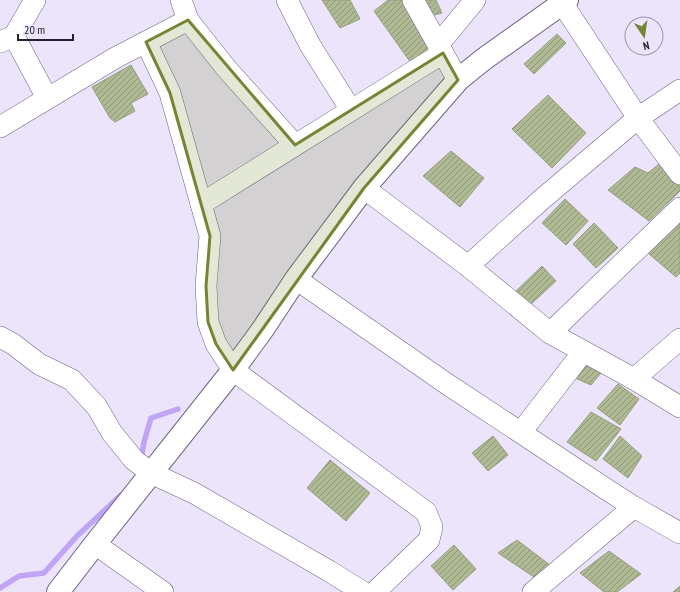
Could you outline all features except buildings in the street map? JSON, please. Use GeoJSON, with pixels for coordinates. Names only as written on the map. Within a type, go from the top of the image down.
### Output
{"type":"FeatureCollection","features":[{"type":"Feature","properties":{"kind":"street"},"geometry":{"type":"LineString","coordinates":[[34,0],[7,39],[47,98]]}},
{"type":"Feature","properties":{"kind":"street"},"geometry":{"type":"LineString","coordinates":[[181,0],[188,20],[226,68],[295,145]]}},
{"type":"Feature","properties":{"kind":"street"},"geometry":{"type":"LineString","coordinates":[[413,0],[458,80]]}},
{"type":"Feature","properties":{"kind":"street"},"geometry":{"type":"LineString","coordinates":[[201,204],[351,110],[441,49],[475,0]]}},
{"type":"Feature","properties":{"kind":"street"},"geometry":{"type":"LineString","coordinates":[[294,2],[310,45],[351,110]]}},
{"type":"Feature","properties":{"kind":"street"},"geometry":{"type":"LineString","coordinates":[[58,592],[94,544],[233,370],[263,330],[296,279],[364,188],[458,80],[489,55],[565,2],[638,118],[680,174]]}},
{"type":"Feature","properties":{"kind":"street"},"geometry":{"type":"LineString","coordinates":[[0,126],[146,42],[188,20]]}},
{"type":"Feature","properties":{"kind":"street"},"geometry":{"type":"LineString","coordinates":[[146,42],[170,93],[210,236],[206,286],[208,322],[216,344],[233,370],[426,512],[432,527],[429,540],[374,592]]}},
{"type":"Feature","properties":{"kind":"street"},"geometry":{"type":"LineString","coordinates":[[468,266],[541,200],[638,118],[680,90]]}},
{"type":"Feature","properties":{"kind":"street"},"geometry":{"type":"LineString","coordinates":[[364,188],[468,266],[550,333],[634,379],[680,407]]}},
{"type":"Feature","properties":{"kind":"street"},"geometry":{"type":"LineString","coordinates":[[550,333],[680,208]]}},
{"type":"Feature","properties":{"kind":"street"},"geometry":{"type":"LineString","coordinates":[[296,279],[423,368],[634,507],[680,533]]}},
{"type":"Feature","properties":{"kind":"street"},"geometry":{"type":"LineString","coordinates":[[0,337],[39,364],[72,380],[97,407],[112,433],[134,460],[151,473],[194,493],[363,592]]}},
{"type":"Feature","properties":{"kind":"street"},"geometry":{"type":"LineString","coordinates":[[634,379],[680,339]]}},
{"type":"Feature","properties":{"kind":"street"},"geometry":{"type":"LineString","coordinates":[[521,432],[583,352]]}},
{"type":"Feature","properties":{"kind":"street"},"geometry":{"type":"LineString","coordinates":[[533,592],[634,507]]}},
{"type":"Feature","properties":{"kind":"street"},"geometry":{"type":"LineString","coordinates":[[94,544],[163,592]]}},
{"type":"Feature","properties":{"kind":"highlighted area"},"geometry":{"type":"Polygon","coordinates":[[[188,20],[295,145],[443,53],[458,80],[364,188],[233,370],[216,344],[208,322],[206,286],[210,236],[170,93],[146,42],[188,20]]]}},
{"type":"Feature","properties":{"kind":"waterway"},"geometry":{"type":"LineString","coordinates":[[141,460],[144,442],[151,418],[178,409]]}},
{"type":"Feature","properties":{"kind":"waterway"},"geometry":{"type":"LineString","coordinates":[[0,588],[19,576],[44,573],[77,536],[121,495]]}}]}
